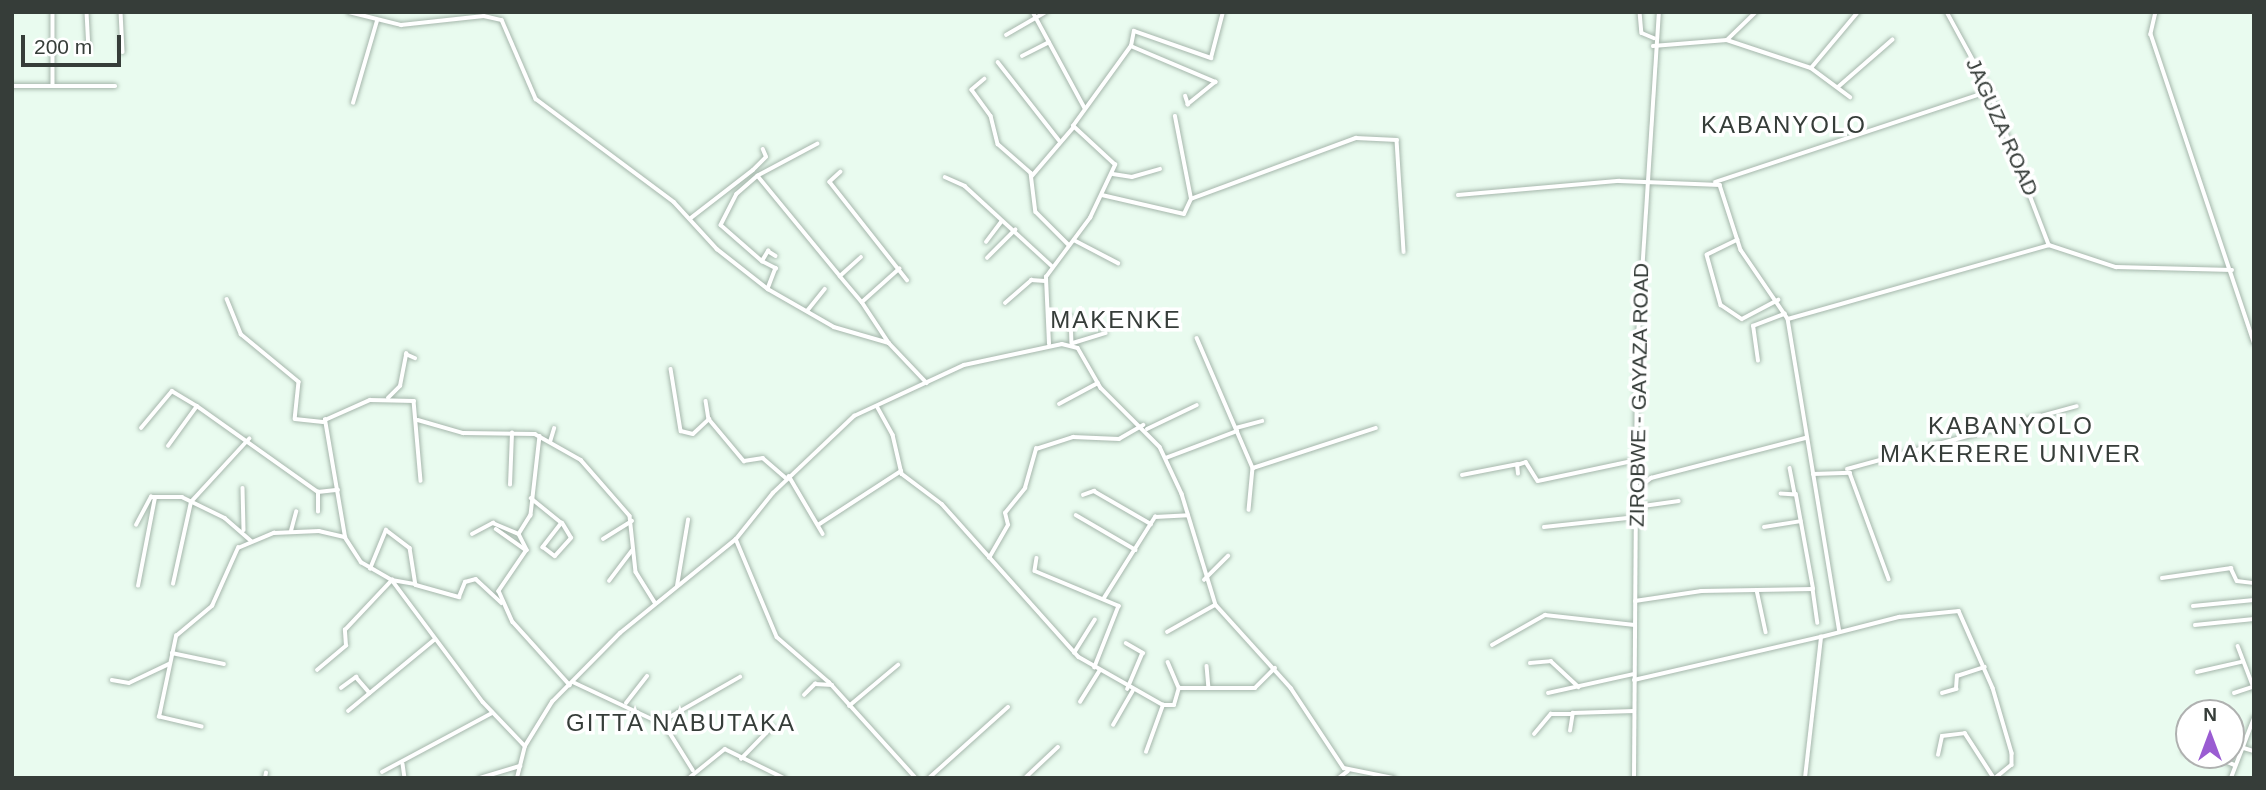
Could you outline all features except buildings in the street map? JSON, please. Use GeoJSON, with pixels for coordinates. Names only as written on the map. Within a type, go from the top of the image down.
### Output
{"type":"FeatureCollection","features":[{"type":"Feature","properties":{"kind":"street"},"geometry":{"type":"LineString","coordinates":[[52,12],[53,84]]}},
{"type":"Feature","properties":{"kind":"street"},"geometry":{"type":"LineString","coordinates":[[87,12],[89,49]]}},
{"type":"Feature","properties":{"kind":"street"},"geometry":{"type":"LineString","coordinates":[[121,12],[123,51]]}},
{"type":"Feature","properties":{"kind":"street"},"geometry":{"type":"LineString","coordinates":[[349,12],[377,21],[411,26],[484,16],[502,20],[532,95],[691,218],[717,249],[768,289],[855,335],[889,343]]}},
{"type":"Feature","properties":{"kind":"street"},"geometry":{"type":"LineString","coordinates":[[1006,35],[1034,15],[1046,12]]}},
{"type":"Feature","properties":{"kind":"street"},"geometry":{"type":"LineString","coordinates":[[1032,176],[1059,140],[1073,128],[1131,46],[1137,30],[1211,58],[1223,12]]}},
{"type":"Feature","properties":{"kind":"street"},"geometry":{"type":"LineString","coordinates":[[1640,12],[1643,35],[1654,38]]}},
{"type":"Feature","properties":{"kind":"street","name":"ZIROBWE - GAYAZA ROAD"},"geometry":{"type":"LineString","coordinates":[[1634,778],[1636,491],[1646,181],[1653,46],[1659,12]]}},
{"type":"Feature","properties":{"kind":"street"},"geometry":{"type":"LineString","coordinates":[[1727,40],[1756,12]]}},
{"type":"Feature","properties":{"kind":"street"},"geometry":{"type":"LineString","coordinates":[[1811,68],[1858,12]]}},
{"type":"Feature","properties":{"kind":"street","name":"JAGUZA ROAD"},"geometry":{"type":"LineString","coordinates":[[1947,12],[1990,91],[2049,245]]}},
{"type":"Feature","properties":{"kind":"street"},"geometry":{"type":"LineString","coordinates":[[2156,12],[2151,34],[2254,342]]}},
{"type":"Feature","properties":{"kind":"street"},"geometry":{"type":"LineString","coordinates":[[1034,15],[1085,108]]}},
{"type":"Feature","properties":{"kind":"street"},"geometry":{"type":"LineString","coordinates":[[353,103],[377,21]]}},
{"type":"Feature","properties":{"kind":"street"},"geometry":{"type":"LineString","coordinates":[[1653,46],[1727,40],[1811,68],[1850,97]]}},
{"type":"Feature","properties":{"kind":"street"},"geometry":{"type":"LineString","coordinates":[[1838,87],[1892,40]]}},
{"type":"Feature","properties":{"kind":"street"},"geometry":{"type":"LineString","coordinates":[[1022,56],[1049,43]]}},
{"type":"Feature","properties":{"kind":"street"},"geometry":{"type":"LineString","coordinates":[[1131,46],[1216,82],[1188,105],[1185,96]]}},
{"type":"Feature","properties":{"kind":"street"},"geometry":{"type":"LineString","coordinates":[[998,62],[1059,140]]}},
{"type":"Feature","properties":{"kind":"street"},"geometry":{"type":"LineString","coordinates":[[985,79],[972,90],[991,116],[998,144],[1032,176],[1036,212],[1069,245]]}},
{"type":"Feature","properties":{"kind":"street"},"geometry":{"type":"LineString","coordinates":[[12,86],[115,86]]}},
{"type":"Feature","properties":{"kind":"street"},"geometry":{"type":"LineString","coordinates":[[1458,195],[1646,181],[1713,182],[1990,91]]}},
{"type":"Feature","properties":{"kind":"street"},"geometry":{"type":"LineString","coordinates":[[1102,195],[1174,216],[1184,214],[1191,199],[1175,117]]}},
{"type":"Feature","properties":{"kind":"street"},"geometry":{"type":"LineString","coordinates":[[1049,344],[1045,281],[1052,266],[1074,240],[1113,174],[1113,162],[1073,128]]}},
{"type":"Feature","properties":{"kind":"street"},"geometry":{"type":"LineString","coordinates":[[1191,199],[1356,138],[1397,140],[1404,252]]}},
{"type":"Feature","properties":{"kind":"street"},"geometry":{"type":"LineString","coordinates":[[768,289],[776,268],[762,261],[720,225],[737,194],[758,176],[818,144]]}},
{"type":"Feature","properties":{"kind":"street"},"geometry":{"type":"LineString","coordinates":[[691,218],[766,158],[763,150]]}},
{"type":"Feature","properties":{"kind":"street"},"geometry":{"type":"LineString","coordinates":[[1113,174],[1132,177],[1160,169]]}},
{"type":"Feature","properties":{"kind":"street"},"geometry":{"type":"LineString","coordinates":[[841,172],[830,183],[907,280]]}},
{"type":"Feature","properties":{"kind":"street"},"geometry":{"type":"LineString","coordinates":[[758,176],[862,302],[889,343],[927,383]]}},
{"type":"Feature","properties":{"kind":"street"},"geometry":{"type":"LineString","coordinates":[[945,177],[965,186],[1052,266]]}},
{"type":"Feature","properties":{"kind":"street"},"geometry":{"type":"LineString","coordinates":[[1713,182],[1724,194],[1738,240],[1778,300],[1786,317],[1840,632]]}},
{"type":"Feature","properties":{"kind":"street"},"geometry":{"type":"LineString","coordinates":[[986,242],[1002,221]]}},
{"type":"Feature","properties":{"kind":"street"},"geometry":{"type":"LineString","coordinates":[[988,258],[1015,230]]}},
{"type":"Feature","properties":{"kind":"street"},"geometry":{"type":"LineString","coordinates":[[1074,240],[1118,263]]}},
{"type":"Feature","properties":{"kind":"street"},"geometry":{"type":"LineString","coordinates":[[1738,240],[1712,249],[1707,266],[1721,305],[1739,318],[1778,300]]}},
{"type":"Feature","properties":{"kind":"street"},"geometry":{"type":"LineString","coordinates":[[1753,327],[2049,245],[2108,266],[2232,270]]}},
{"type":"Feature","properties":{"kind":"street"},"geometry":{"type":"LineString","coordinates":[[762,261],[768,251],[776,256]]}},
{"type":"Feature","properties":{"kind":"street"},"geometry":{"type":"LineString","coordinates":[[840,276],[861,257]]}},
{"type":"Feature","properties":{"kind":"street"},"geometry":{"type":"LineString","coordinates":[[862,302],[899,269]]}},
{"type":"Feature","properties":{"kind":"street"},"geometry":{"type":"LineString","coordinates":[[1005,303],[1031,280],[1045,281]]}},
{"type":"Feature","properties":{"kind":"street"},"geometry":{"type":"LineString","coordinates":[[807,311],[825,289]]}},
{"type":"Feature","properties":{"kind":"street"},"geometry":{"type":"LineString","coordinates":[[227,299],[241,334],[299,382],[295,419],[323,422],[388,398],[400,386],[405,356],[415,358]]}},
{"type":"Feature","properties":{"kind":"street"},"geometry":{"type":"LineString","coordinates":[[1748,314],[1753,327],[1758,361]]}},
{"type":"Feature","properties":{"kind":"street"},"geometry":{"type":"LineString","coordinates":[[1071,316],[1071,344],[1098,383],[1145,427],[1166,458],[1188,515],[1204,580],[1216,605],[1275,668],[1348,771],[1394,778]]}},
{"type":"Feature","properties":{"kind":"street"},"geometry":{"type":"LineString","coordinates":[[517,778],[526,746],[543,713],[655,603],[736,538],[788,478],[845,424],[964,365],[1049,344],[1071,344],[1105,333]]}},
{"type":"Feature","properties":{"kind":"street"},"geometry":{"type":"LineString","coordinates":[[1197,338],[1253,468],[1249,510]]}},
{"type":"Feature","properties":{"kind":"street"},"geometry":{"type":"LineString","coordinates":[[671,369],[681,431],[693,434],[709,419]]}},
{"type":"Feature","properties":{"kind":"street"},"geometry":{"type":"LineString","coordinates":[[1059,404],[1098,383]]}},
{"type":"Feature","properties":{"kind":"street"},"geometry":{"type":"LineString","coordinates":[[141,428],[172,391],[249,439],[318,492],[338,490]]}},
{"type":"Feature","properties":{"kind":"street"},"geometry":{"type":"LineString","coordinates":[[388,398],[414,401],[418,420],[421,481]]}},
{"type":"Feature","properties":{"kind":"street"},"geometry":{"type":"LineString","coordinates":[[706,401],[709,419],[744,461],[763,458],[788,478],[823,534]]}},
{"type":"Feature","properties":{"kind":"street"},"geometry":{"type":"LineString","coordinates":[[989,558],[1007,525],[1005,513],[1025,488],[1036,449],[1073,437],[1119,439],[1197,405]]}},
{"type":"Feature","properties":{"kind":"street"},"geometry":{"type":"LineString","coordinates":[[877,406],[893,435],[901,471],[942,504],[1074,653],[1131,690],[1163,705],[1174,705],[1179,688],[1168,662]]}},
{"type":"Feature","properties":{"kind":"street"},"geometry":{"type":"LineString","coordinates":[[1813,474],[1847,469],[2077,406]]}},
{"type":"Feature","properties":{"kind":"street"},"geometry":{"type":"LineString","coordinates":[[168,446],[197,407]]}},
{"type":"Feature","properties":{"kind":"street"},"geometry":{"type":"LineString","coordinates":[[418,420],[463,433],[540,436],[590,468],[632,522],[632,551],[643,590],[655,603]]}},
{"type":"Feature","properties":{"kind":"street"},"geometry":{"type":"LineString","coordinates":[[1166,458],[1262,421]]}},
{"type":"Feature","properties":{"kind":"street"},"geometry":{"type":"LineString","coordinates":[[323,422],[338,490],[341,532],[370,569],[392,580],[459,597],[465,582],[476,579],[503,604],[572,684],[626,703],[661,722],[693,770]]}},
{"type":"Feature","properties":{"kind":"street"},"geometry":{"type":"LineString","coordinates":[[1253,468],[1376,428]]}},
{"type":"Feature","properties":{"kind":"street"},"geometry":{"type":"LineString","coordinates":[[550,442],[554,429]]}},
{"type":"Feature","properties":{"kind":"street"},"geometry":{"type":"LineString","coordinates":[[510,485],[512,433]]}},
{"type":"Feature","properties":{"kind":"street"},"geometry":{"type":"LineString","coordinates":[[527,550],[520,534],[531,498],[540,436]]}},
{"type":"Feature","properties":{"kind":"street"},"geometry":{"type":"LineString","coordinates":[[1636,491],[1651,478],[1807,438]]}},
{"type":"Feature","properties":{"kind":"street"},"geometry":{"type":"LineString","coordinates":[[173,584],[192,500],[249,439]]}},
{"type":"Feature","properties":{"kind":"street"},"geometry":{"type":"LineString","coordinates":[[1462,475],[1530,464],[1538,481],[1632,461]]}},
{"type":"Feature","properties":{"kind":"street"},"geometry":{"type":"LineString","coordinates":[[1518,464],[1518,474]]}},
{"type":"Feature","properties":{"kind":"street"},"geometry":{"type":"LineString","coordinates":[[1790,468],[1818,623]]}},
{"type":"Feature","properties":{"kind":"street"},"geometry":{"type":"LineString","coordinates":[[1847,469],[1889,579]]}},
{"type":"Feature","properties":{"kind":"street"},"geometry":{"type":"LineString","coordinates":[[818,525],[901,471]]}},
{"type":"Feature","properties":{"kind":"street"},"geometry":{"type":"LineString","coordinates":[[243,488],[243,531]]}},
{"type":"Feature","properties":{"kind":"street"},"geometry":{"type":"LineString","coordinates":[[1083,495],[1094,491],[1151,524]]}},
{"type":"Feature","properties":{"kind":"street"},"geometry":{"type":"LineString","coordinates":[[318,492],[318,512]]}},
{"type":"Feature","properties":{"kind":"street"},"geometry":{"type":"LineString","coordinates":[[1781,494],[1796,495]]}},
{"type":"Feature","properties":{"kind":"street"},"geometry":{"type":"LineString","coordinates":[[155,498],[192,500],[243,531],[251,541]]}},
{"type":"Feature","properties":{"kind":"street"},"geometry":{"type":"LineString","coordinates":[[136,525],[155,498]]}},
{"type":"Feature","properties":{"kind":"street"},"geometry":{"type":"LineString","coordinates":[[138,586],[155,498]]}},
{"type":"Feature","properties":{"kind":"street"},"geometry":{"type":"LineString","coordinates":[[531,498],[562,523],[571,538],[555,556],[543,547],[562,523]]}},
{"type":"Feature","properties":{"kind":"street"},"geometry":{"type":"LineString","coordinates":[[1636,507],[1679,501]]}},
{"type":"Feature","properties":{"kind":"street"},"geometry":{"type":"LineString","coordinates":[[292,531],[296,512]]}},
{"type":"Feature","properties":{"kind":"street"},"geometry":{"type":"LineString","coordinates":[[1104,598],[1158,514],[1188,515]]}},
{"type":"Feature","properties":{"kind":"street"},"geometry":{"type":"LineString","coordinates":[[1076,515],[1136,550]]}},
{"type":"Feature","properties":{"kind":"street"},"geometry":{"type":"LineString","coordinates":[[1544,527],[1636,517]]}},
{"type":"Feature","properties":{"kind":"street"},"geometry":{"type":"LineString","coordinates":[[677,586],[688,520]]}},
{"type":"Feature","properties":{"kind":"street"},"geometry":{"type":"LineString","coordinates":[[1764,527],[1801,520]]}},
{"type":"Feature","properties":{"kind":"street"},"geometry":{"type":"LineString","coordinates":[[603,539],[632,522]]}},
{"type":"Feature","properties":{"kind":"street"},"geometry":{"type":"LineString","coordinates":[[472,534],[493,523],[520,534]]}},
{"type":"Feature","properties":{"kind":"street"},"geometry":{"type":"LineString","coordinates":[[484,528],[503,529]]}},
{"type":"Feature","properties":{"kind":"street"},"geometry":{"type":"LineString","coordinates":[[496,529],[527,550]]}},
{"type":"Feature","properties":{"kind":"street"},"geometry":{"type":"LineString","coordinates":[[370,569],[386,530],[410,548],[416,585]]}},
{"type":"Feature","properties":{"kind":"street"},"geometry":{"type":"LineString","coordinates":[[202,727],[159,717],[178,634],[212,606],[232,554],[251,541],[292,531],[341,532]]}},
{"type":"Feature","properties":{"kind":"street"},"geometry":{"type":"LineString","coordinates":[[736,538],[778,637],[832,685],[916,778]]}},
{"type":"Feature","properties":{"kind":"street"},"geometry":{"type":"LineString","coordinates":[[494,596],[527,550]]}},
{"type":"Feature","properties":{"kind":"street"},"geometry":{"type":"LineString","coordinates":[[609,581],[632,551]]}},
{"type":"Feature","properties":{"kind":"street"},"geometry":{"type":"LineString","coordinates":[[1204,580],[1228,556]]}},
{"type":"Feature","properties":{"kind":"street"},"geometry":{"type":"LineString","coordinates":[[1037,558],[1035,571],[1119,606],[1095,667]]}},
{"type":"Feature","properties":{"kind":"street"},"geometry":{"type":"LineString","coordinates":[[2162,578],[2231,568],[2237,581],[2254,583]]}},
{"type":"Feature","properties":{"kind":"street"},"geometry":{"type":"LineString","coordinates":[[392,580],[434,640],[468,675],[492,713],[526,746]]}},
{"type":"Feature","properties":{"kind":"street"},"geometry":{"type":"LineString","coordinates":[[317,670],[346,646],[345,630],[392,580]]}},
{"type":"Feature","properties":{"kind":"street"},"geometry":{"type":"LineString","coordinates":[[1635,601],[1756,590],[1813,589]]}},
{"type":"Feature","properties":{"kind":"street"},"geometry":{"type":"LineString","coordinates":[[1756,590],[1766,632]]}},
{"type":"Feature","properties":{"kind":"street"},"geometry":{"type":"LineString","coordinates":[[499,591],[503,604]]}},
{"type":"Feature","properties":{"kind":"street"},"geometry":{"type":"LineString","coordinates":[[2193,606],[2254,600]]}},
{"type":"Feature","properties":{"kind":"street"},"geometry":{"type":"LineString","coordinates":[[1167,632],[1216,605]]}},
{"type":"Feature","properties":{"kind":"street"},"geometry":{"type":"LineString","coordinates":[[1634,680],[1899,617],[1962,611],[1985,667],[2013,760],[1995,778],[1965,733],[1942,736],[1938,755]]}},
{"type":"Feature","properties":{"kind":"street"},"geometry":{"type":"LineString","coordinates":[[1492,645],[1545,615],[1634,625]]}},
{"type":"Feature","properties":{"kind":"street"},"geometry":{"type":"LineString","coordinates":[[2195,625],[2254,619]]}},
{"type":"Feature","properties":{"kind":"street"},"geometry":{"type":"LineString","coordinates":[[1074,653],[1095,620]]}},
{"type":"Feature","properties":{"kind":"street"},"geometry":{"type":"LineString","coordinates":[[1805,778],[1821,637]]}},
{"type":"Feature","properties":{"kind":"street"},"geometry":{"type":"LineString","coordinates":[[348,711],[434,640]]}},
{"type":"Feature","properties":{"kind":"street"},"geometry":{"type":"LineString","coordinates":[[1113,725],[1131,690],[1143,653],[1126,643]]}},
{"type":"Feature","properties":{"kind":"street"},"geometry":{"type":"LineString","coordinates":[[2234,693],[2253,687],[2241,662],[2238,646]]}},
{"type":"Feature","properties":{"kind":"street"},"geometry":{"type":"LineString","coordinates":[[172,653],[224,664]]}},
{"type":"Feature","properties":{"kind":"street"},"geometry":{"type":"LineString","coordinates":[[1530,663],[1551,661],[1579,687]]}},
{"type":"Feature","properties":{"kind":"street"},"geometry":{"type":"LineString","coordinates":[[2197,671],[2241,662]]}},
{"type":"Feature","properties":{"kind":"street"},"geometry":{"type":"LineString","coordinates":[[112,680],[129,683],[169,664]]}},
{"type":"Feature","properties":{"kind":"street"},"geometry":{"type":"LineString","coordinates":[[849,706],[898,664]]}},
{"type":"Feature","properties":{"kind":"street"},"geometry":{"type":"LineString","coordinates":[[1207,666],[1209,688]]}},
{"type":"Feature","properties":{"kind":"street"},"geometry":{"type":"LineString","coordinates":[[1942,693],[1956,689],[1957,676],[1985,667]]}},
{"type":"Feature","properties":{"kind":"street"},"geometry":{"type":"LineString","coordinates":[[1179,688],[1255,688],[1275,668]]}},
{"type":"Feature","properties":{"kind":"street"},"geometry":{"type":"LineString","coordinates":[[1080,702],[1100,671]]}},
{"type":"Feature","properties":{"kind":"street"},"geometry":{"type":"LineString","coordinates":[[1548,693],[1634,674]]}},
{"type":"Feature","properties":{"kind":"street"},"geometry":{"type":"LineString","coordinates":[[626,703],[647,676]]}},
{"type":"Feature","properties":{"kind":"street"},"geometry":{"type":"LineString","coordinates":[[341,688],[356,677],[370,693]]}},
{"type":"Feature","properties":{"kind":"street"},"geometry":{"type":"LineString","coordinates":[[661,722],[740,677]]}},
{"type":"Feature","properties":{"kind":"street"},"geometry":{"type":"LineString","coordinates":[[804,695],[815,684],[832,685]]}},
{"type":"Feature","properties":{"kind":"street"},"geometry":{"type":"LineString","coordinates":[[1146,751],[1163,705]]}},
{"type":"Feature","properties":{"kind":"street"},"geometry":{"type":"LineString","coordinates":[[929,778],[1009,707]]}},
{"type":"Feature","properties":{"kind":"street"},"geometry":{"type":"LineString","coordinates":[[1534,734],[1551,714],[1634,710]]}},
{"type":"Feature","properties":{"kind":"street"},"geometry":{"type":"LineString","coordinates":[[382,772],[403,764],[492,713]]}},
{"type":"Feature","properties":{"kind":"street"},"geometry":{"type":"LineString","coordinates":[[1570,731],[1571,714]]}},
{"type":"Feature","properties":{"kind":"street"},"geometry":{"type":"LineString","coordinates":[[2245,745],[2254,718]]}},
{"type":"Feature","properties":{"kind":"street"},"geometry":{"type":"LineString","coordinates":[[741,758],[772,727]]}},
{"type":"Feature","properties":{"kind":"street"},"geometry":{"type":"LineString","coordinates":[[1025,778],[1058,747]]}},
{"type":"Feature","properties":{"kind":"street"},"geometry":{"type":"LineString","coordinates":[[689,778],[693,770],[721,750],[785,778]]}},
{"type":"Feature","properties":{"kind":"street"},"geometry":{"type":"LineString","coordinates":[[403,764],[405,778]]}},
{"type":"Feature","properties":{"kind":"street"},"geometry":{"type":"LineString","coordinates":[[480,778],[520,766]]}},
{"type":"Feature","properties":{"kind":"street"},"geometry":{"type":"LineString","coordinates":[[1339,778],[1348,771]]}},
{"type":"Feature","properties":{"kind":"district","name":"KABANYOLO"},"geometry":{"type":"Point","coordinates":[1784,125]}},
{"type":"Feature","properties":{"kind":"district","name":"MAKENKE"},"geometry":{"type":"Point","coordinates":[1116,320]}},
{"type":"Feature","properties":{"kind":"district","name":"KABANYOLO MAKERERE UNIVER"},"geometry":{"type":"Point","coordinates":[2011,440]}},
{"type":"Feature","properties":{"kind":"district","name":"GITTA NABUTAKA"},"geometry":{"type":"Point","coordinates":[681,723]}}]}
